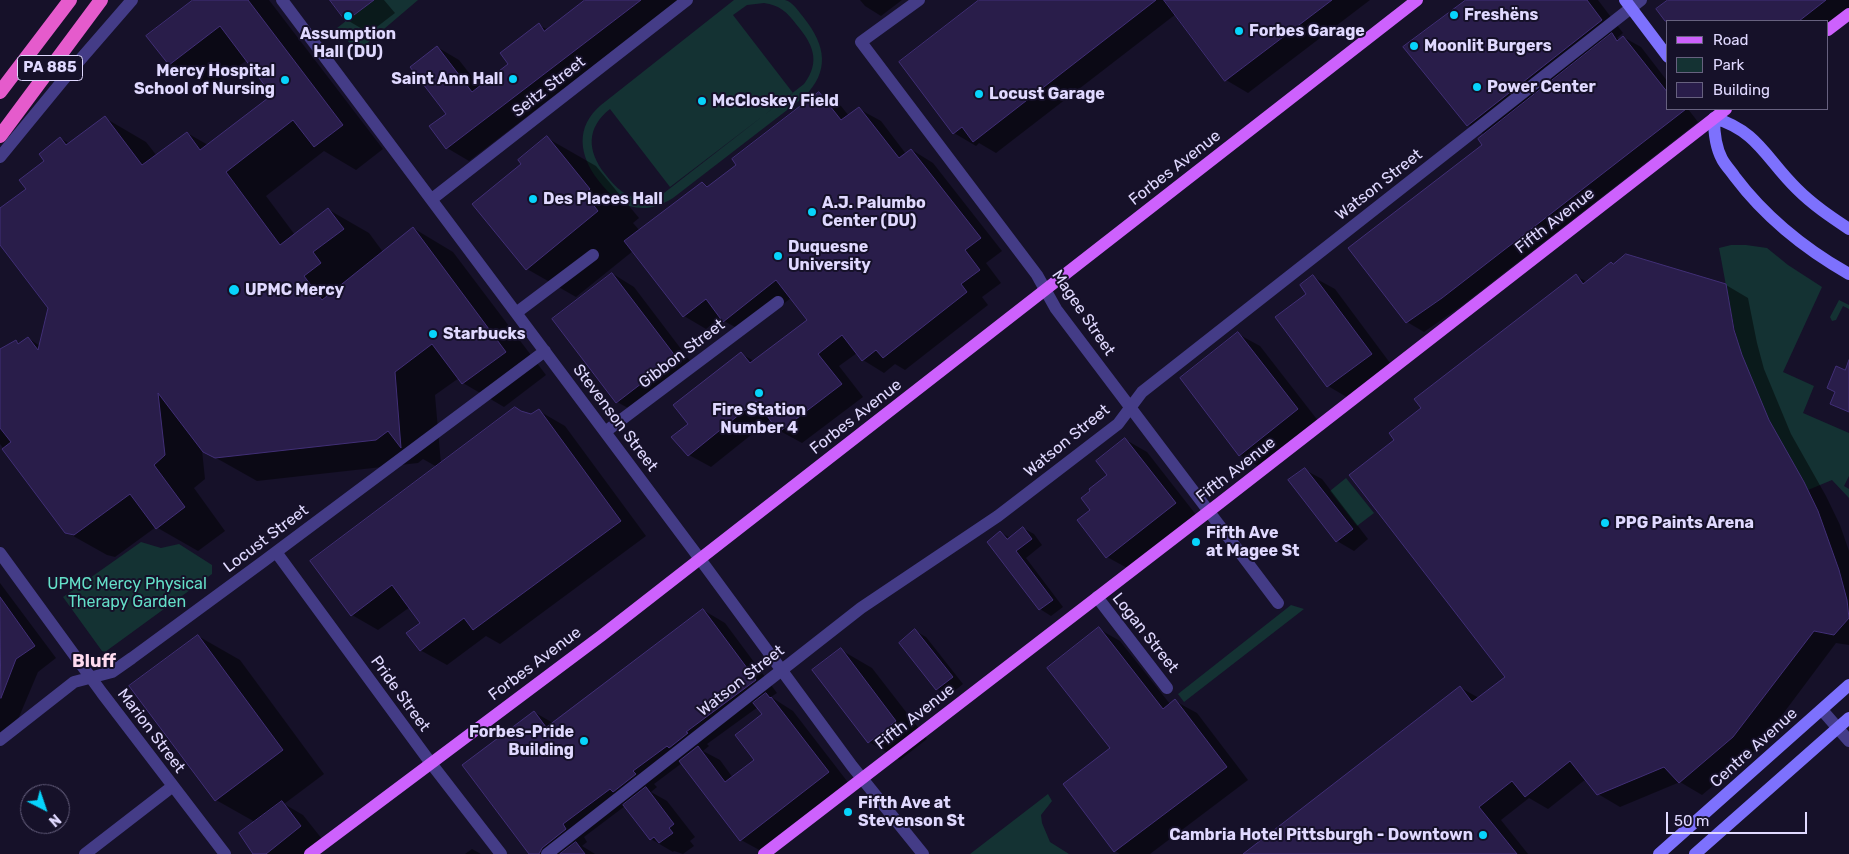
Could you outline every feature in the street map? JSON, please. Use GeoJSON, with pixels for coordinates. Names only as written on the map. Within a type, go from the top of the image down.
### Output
{"type":"FeatureCollection","features":[{"type":"Feature","properties":{"kind":"highway","name":"PA 885"},"geometry":{"type":"LineString","coordinates":[[0,92],[70,0]]}},
{"type":"Feature","properties":{"kind":"highway","name":"PA 885"},"geometry":{"type":"LineString","coordinates":[[0,136],[101,0]]}},
{"type":"Feature","properties":{"kind":"main road","name":"Forbes Avenue"},"geometry":{"type":"LineString","coordinates":[[310,854],[430,762],[601,636],[1417,0]]}},
{"type":"Feature","properties":{"kind":"main road"},"geometry":{"type":"LineString","coordinates":[[1633,3],[1666,54]]}},
{"type":"Feature","properties":{"kind":"main road"},"geometry":{"type":"LineString","coordinates":[[1829,29],[1849,14]]}},
{"type":"Feature","properties":{"kind":"main road"},"geometry":{"type":"LineString","coordinates":[[1710,113],[1752,138],[1797,189],[1849,229]]}},
{"type":"Feature","properties":{"kind":"main road"},"geometry":{"type":"LineString","coordinates":[[1710,113],[1722,159],[1752,198],[1771,218],[1806,247],[1849,274]]}},
{"type":"Feature","properties":{"kind":"main road","name":"Fifth Avenue"},"geometry":{"type":"LineString","coordinates":[[764,854],[1208,512],[1710,113]]}},
{"type":"Feature","properties":{"kind":"main road","name":"Centre Avenue"},"geometry":{"type":"LineString","coordinates":[[1659,854],[1849,685]]}},
{"type":"Feature","properties":{"kind":"main road"},"geometry":{"type":"LineString","coordinates":[[1695,854],[1849,718]]}},
{"type":"Feature","properties":{"kind":"street"},"geometry":{"type":"LineString","coordinates":[[0,157],[132,0]]}},
{"type":"Feature","properties":{"kind":"street","name":"Stevenson Street"},"geometry":{"type":"LineString","coordinates":[[282,0],[862,778],[923,854]]}},
{"type":"Feature","properties":{"kind":"street","name":"Seitz Street"},"geometry":{"type":"LineString","coordinates":[[432,199],[687,0]]}},
{"type":"Feature","properties":{"kind":"street","name":"Magee Street"},"geometry":{"type":"LineString","coordinates":[[919,0],[861,42],[1037,275],[1056,309],[1278,603]]}},
{"type":"Feature","properties":{"kind":"street","name":"Watson Street"},"geometry":{"type":"LineString","coordinates":[[547,854],[860,608],[998,516],[1118,424],[1142,392],[1633,3]]}},
{"type":"Feature","properties":{"kind":"street"},"geometry":{"type":"LineString","coordinates":[[516,313],[593,255]]}},
{"type":"Feature","properties":{"kind":"street","name":"Gibbon Street"},"geometry":{"type":"LineString","coordinates":[[605,432],[778,302]]}},
{"type":"Feature","properties":{"kind":"street","name":"Locust Street"},"geometry":{"type":"LineString","coordinates":[[0,740],[74,682],[112,672],[132,658],[545,351]]}},
{"type":"Feature","properties":{"kind":"street","name":"Pride Street"},"geometry":{"type":"LineString","coordinates":[[276,552],[500,854]]}},
{"type":"Feature","properties":{"kind":"street","name":"Marion Street"},"geometry":{"type":"LineString","coordinates":[[0,553],[91,678],[225,854]]}},
{"type":"Feature","properties":{"kind":"street","name":"Logan Street"},"geometry":{"type":"LineString","coordinates":[[1097,597],[1168,688]]}},
{"type":"Feature","properties":{"kind":"street"},"geometry":{"type":"LineString","coordinates":[[1822,710],[1849,741]]}},
{"type":"Feature","properties":{"kind":"street"},"geometry":{"type":"LineString","coordinates":[[85,854],[172,786]]}},
{"type":"Feature","properties":{"kind":"green space"},"geometry":{"type":"Polygon","coordinates":[[[373,0],[418,0],[357,52],[337,28],[373,0]]]}},
{"type":"Feature","properties":{"kind":"green space","name":"McCloskey Field"},"geometry":{"type":"Polygon","coordinates":[[[734,0],[788,1],[796,7],[811,28],[821,48],[821,68],[818,78],[804,97],[673,198],[651,207],[632,207],[614,197],[598,180],[587,161],[584,151],[584,132],[587,122],[601,105],[734,0]],[[764,3],[747,5],[733,15],[793,93],[804,84],[812,68],[813,53],[802,31],[789,16],[778,7],[764,3]],[[610,109],[602,116],[593,132],[592,148],[599,165],[617,188],[630,196],[646,198],[664,193],[763,116],[670,187],[610,109]]]}},
{"type":"Feature","properties":{"kind":"green space"},"geometry":{"type":"Polygon","coordinates":[[[1731,245],[1767,248],[1788,265],[1822,287],[1783,372],[1814,386],[1803,413],[1849,433],[1849,476],[1844,486],[1849,489],[1849,498],[1832,480],[1808,490],[1762,406],[1747,371],[1734,327],[1719,248],[1731,245]]]}},
{"type":"Feature","properties":{"kind":"green space"},"geometry":{"type":"Polygon","coordinates":[[[1839,300],[1849,305],[1849,309],[1843,306],[1836,320],[1832,321],[1830,317],[1839,300]]]}},
{"type":"Feature","properties":{"kind":"green space"},"geometry":{"type":"Polygon","coordinates":[[[1346,478],[1374,513],[1357,526],[1330,491],[1346,478]]]}},
{"type":"Feature","properties":{"kind":"green space","name":"UPMC Mercy Physical Therapy Garden"},"geometry":{"type":"Polygon","coordinates":[[[141,542],[161,548],[179,544],[212,565],[212,574],[105,652],[102,651],[63,597],[141,542]]]}},
{"type":"Feature","properties":{"kind":"green space"},"geometry":{"type":"Polygon","coordinates":[[[1291,605],[1304,609],[1184,702],[1178,694],[1291,605]]]}},
{"type":"Feature","properties":{"kind":"green space"},"geometry":{"type":"Polygon","coordinates":[[[1048,794],[1052,801],[1041,815],[1042,823],[1050,842],[1069,854],[970,854],[1048,794]]]}},
{"type":"Feature","properties":{"kind":"building"},"geometry":{"type":"Polygon","coordinates":[[[193,0],[248,0],[343,125],[314,147],[293,120],[226,172],[280,245],[328,208],[344,229],[313,252],[321,263],[304,276],[322,300],[413,227],[506,352],[462,384],[432,344],[395,372],[401,448],[388,431],[376,440],[215,458],[203,452],[158,393],[165,455],[154,465],[185,507],[156,529],[130,494],[74,535],[65,533],[2,449],[11,442],[0,428],[0,349],[16,340],[18,344],[28,337],[38,350],[48,308],[0,245],[0,208],[26,189],[19,180],[44,161],[39,154],[60,137],[66,145],[105,116],[142,165],[187,132],[200,150],[272,95],[220,26],[169,65],[146,36],[193,0]]]}},
{"type":"Feature","properties":{"kind":"building","name":"Assumption Hall (DU)"},"geometry":{"type":"Polygon","coordinates":[[[330,0],[374,0],[346,21],[330,0]]]}},
{"type":"Feature","properties":{"kind":"building","name":"Saint Ann Hall"},"geometry":{"type":"Polygon","coordinates":[[[585,0],[641,0],[446,149],[429,126],[446,114],[410,67],[437,46],[472,92],[508,64],[500,53],[539,23],[544,31],[585,0]]]}},
{"type":"Feature","properties":{"kind":"building","name":"Locust Garage"},"geometry":{"type":"Polygon","coordinates":[[[979,0],[1156,0],[973,142],[962,127],[953,134],[899,62],[979,0]]]}},
{"type":"Feature","properties":{"kind":"building","name":"Forbes Garage"},"geometry":{"type":"Polygon","coordinates":[[[1164,0],[1332,0],[1225,81],[1164,0]]]}},
{"type":"Feature","properties":{"kind":"building","name":"Power Center"},"geometry":{"type":"Polygon","coordinates":[[[1466,0],[1587,0],[1602,20],[1467,126],[1403,47],[1466,0]]]}},
{"type":"Feature","properties":{"kind":"building"},"geometry":{"type":"Polygon","coordinates":[[[1668,0],[1826,0],[1800,20],[1665,21],[1656,9],[1668,0]]]}},
{"type":"Feature","properties":{"kind":"building"},"geometry":{"type":"Polygon","coordinates":[[[1612,33],[1617,41],[1623,36],[1666,90],[1666,110],[1685,110],[1442,298],[1406,323],[1348,248],[1482,145],[1478,139],[1612,33]]]}},
{"type":"Feature","properties":{"kind":"building","name":"A.J. Palumbo Center (DU)"},"geometry":{"type":"Polygon","coordinates":[[[819,92],[841,120],[859,107],[899,158],[911,149],[981,238],[965,250],[980,270],[961,284],[967,292],[883,358],[876,350],[862,361],[842,335],[818,354],[842,384],[779,432],[756,401],[688,456],[671,437],[688,424],[673,405],[741,352],[750,363],[807,320],[776,280],[723,322],[706,299],[683,317],[624,241],[702,182],[707,187],[736,165],[732,159],[819,92]]]}},
{"type":"Feature","properties":{"kind":"building","name":"Des Places Hall"},"geometry":{"type":"Polygon","coordinates":[[[547,136],[590,189],[585,194],[598,211],[526,270],[472,204],[521,164],[518,160],[547,136]]]}},
{"type":"Feature","properties":{"kind":"building","name":"PPG Paints Arena"},"geometry":{"type":"Polygon","coordinates":[[[1626,254],[1726,284],[1734,330],[1742,355],[1769,420],[1818,511],[1839,570],[1847,600],[1849,618],[1834,635],[1814,631],[1733,737],[1679,783],[1664,767],[1597,795],[1570,761],[1525,797],[1512,781],[1479,807],[1517,854],[1243,854],[1460,686],[1472,702],[1505,677],[1349,475],[1394,440],[1389,433],[1421,408],[1414,399],[1576,274],[1583,284],[1611,262],[1613,264],[1626,254]]]}},
{"type":"Feature","properties":{"kind":"building"},"geometry":{"type":"Polygon","coordinates":[[[612,273],[676,357],[616,403],[552,319],[612,273]]]}},
{"type":"Feature","properties":{"kind":"building"},"geometry":{"type":"Polygon","coordinates":[[[1313,275],[1372,354],[1327,387],[1275,317],[1306,294],[1300,285],[1313,275]]]}},
{"type":"Feature","properties":{"kind":"building"},"geometry":{"type":"Polygon","coordinates":[[[1238,332],[1298,409],[1239,456],[1180,378],[1238,332]]]}},
{"type":"Feature","properties":{"kind":"building"},"geometry":{"type":"Polygon","coordinates":[[[1849,360],[1849,412],[1830,404],[1835,392],[1827,388],[1836,366],[1845,370],[1849,360]]]}},
{"type":"Feature","properties":{"kind":"building"},"geometry":{"type":"Polygon","coordinates":[[[515,407],[531,414],[539,409],[621,521],[473,630],[464,618],[420,651],[406,633],[420,623],[392,585],[351,616],[310,561],[515,407]]]}},
{"type":"Feature","properties":{"kind":"building"},"geometry":{"type":"Polygon","coordinates":[[[1125,438],[1176,503],[1106,558],[1077,520],[1090,510],[1081,498],[1107,475],[1096,461],[1125,438]]]}},
{"type":"Feature","properties":{"kind":"building"},"geometry":{"type":"Polygon","coordinates":[[[1305,468],[1353,529],[1336,542],[1288,480],[1305,468]]]}},
{"type":"Feature","properties":{"kind":"building"},"geometry":{"type":"Polygon","coordinates":[[[1023,527],[1032,539],[1016,551],[1053,600],[1039,610],[987,542],[1000,531],[1007,539],[1023,527]]]}},
{"type":"Feature","properties":{"kind":"building"},"geometry":{"type":"Polygon","coordinates":[[[0,597],[35,646],[16,659],[1,698],[0,597]]]}},
{"type":"Feature","properties":{"kind":"building","name":"Forbes-Pride Building"},"geometry":{"type":"Polygon","coordinates":[[[703,609],[756,680],[686,732],[688,733],[669,748],[667,746],[633,771],[636,774],[613,792],[610,789],[563,824],[566,829],[542,848],[539,854],[529,854],[462,765],[534,711],[546,727],[703,609]]]}},
{"type":"Feature","properties":{"kind":"building"},"geometry":{"type":"Polygon","coordinates":[[[1099,627],[1163,709],[1175,699],[1227,767],[1114,852],[1063,784],[1110,748],[1047,668],[1099,627]]]}},
{"type":"Feature","properties":{"kind":"building"},"geometry":{"type":"Polygon","coordinates":[[[915,629],[953,677],[936,690],[899,643],[915,629]]]}},
{"type":"Feature","properties":{"kind":"building"},"geometry":{"type":"Polygon","coordinates":[[[198,635],[283,750],[215,801],[129,686],[198,635]]]}},
{"type":"Feature","properties":{"kind":"building"},"geometry":{"type":"Polygon","coordinates":[[[841,648],[896,721],[868,743],[812,670],[841,648]]]}},
{"type":"Feature","properties":{"kind":"building"},"geometry":{"type":"Polygon","coordinates":[[[766,693],[829,772],[740,841],[679,761],[698,746],[725,782],[754,760],[735,735],[762,714],[753,703],[766,693]]]}},
{"type":"Feature","properties":{"kind":"building"},"geometry":{"type":"Polygon","coordinates":[[[646,787],[674,824],[669,828],[673,833],[659,843],[654,837],[650,840],[623,805],[646,787]]]}},
{"type":"Feature","properties":{"kind":"building"},"geometry":{"type":"Polygon","coordinates":[[[282,801],[301,826],[266,854],[253,854],[239,833],[282,801]]]}},
{"type":"Feature","properties":{"kind":"building"},"geometry":{"type":"Polygon","coordinates":[[[576,842],[585,854],[560,854],[576,842]]]}},
{"type":"Feature","properties":{"kind":"place","name":"Freshëns"},"geometry":{"type":"Point","coordinates":[1454,15]}},
{"type":"Feature","properties":{"kind":"place","name":"Assumption Hall (DU)"},"geometry":{"type":"Point","coordinates":[348,16]}},
{"type":"Feature","properties":{"kind":"place","name":"Forbes Garage"},"geometry":{"type":"Point","coordinates":[1239,31]}},
{"type":"Feature","properties":{"kind":"place","name":"Moonlit Burgers"},"geometry":{"type":"Point","coordinates":[1414,46]}},
{"type":"Feature","properties":{"kind":"place","name":"Saint Ann Hall"},"geometry":{"type":"Point","coordinates":[513,79]}},
{"type":"Feature","properties":{"kind":"place","name":"Mercy Hospital School of Nursing"},"geometry":{"type":"Point","coordinates":[285,80]}},
{"type":"Feature","properties":{"kind":"place","name":"Power Center"},"geometry":{"type":"Point","coordinates":[1477,87]}},
{"type":"Feature","properties":{"kind":"place","name":"Locust Garage"},"geometry":{"type":"Point","coordinates":[979,94]}},
{"type":"Feature","properties":{"kind":"place","name":"McCloskey Field"},"geometry":{"type":"Point","coordinates":[702,101]}},
{"type":"Feature","properties":{"kind":"place","name":"Des Places Hall"},"geometry":{"type":"Point","coordinates":[533,199]}},
{"type":"Feature","properties":{"kind":"place","name":"A.J. Palumbo Center (DU)"},"geometry":{"type":"Point","coordinates":[812,212]}},
{"type":"Feature","properties":{"kind":"place","name":"Duquesne University"},"geometry":{"type":"Point","coordinates":[778,256]}},
{"type":"Feature","properties":{"kind":"place","name":"UPMC Mercy"},"geometry":{"type":"Point","coordinates":[234,290]}},
{"type":"Feature","properties":{"kind":"place","name":"Starbucks"},"geometry":{"type":"Point","coordinates":[433,334]}},
{"type":"Feature","properties":{"kind":"place","name":"Fire Station Number 4"},"geometry":{"type":"Point","coordinates":[759,393]}},
{"type":"Feature","properties":{"kind":"place","name":"PPG Paints Arena"},"geometry":{"type":"Point","coordinates":[1605,523]}},
{"type":"Feature","properties":{"kind":"place","name":"Fifth Ave at Magee St"},"geometry":{"type":"Point","coordinates":[1196,542]}},
{"type":"Feature","properties":{"kind":"place","name":"Forbes-Pride Building"},"geometry":{"type":"Point","coordinates":[584,741]}},
{"type":"Feature","properties":{"kind":"place","name":"Fifth Ave at Stevenson St"},"geometry":{"type":"Point","coordinates":[848,812]}},
{"type":"Feature","properties":{"kind":"place","name":"Cambria Hotel Pittsburgh - Downtown"},"geometry":{"type":"Point","coordinates":[1483,835]}},
{"type":"Feature","properties":{"kind":"district","name":"Bluff"},"geometry":{"type":"Point","coordinates":[94,662]}}]}
